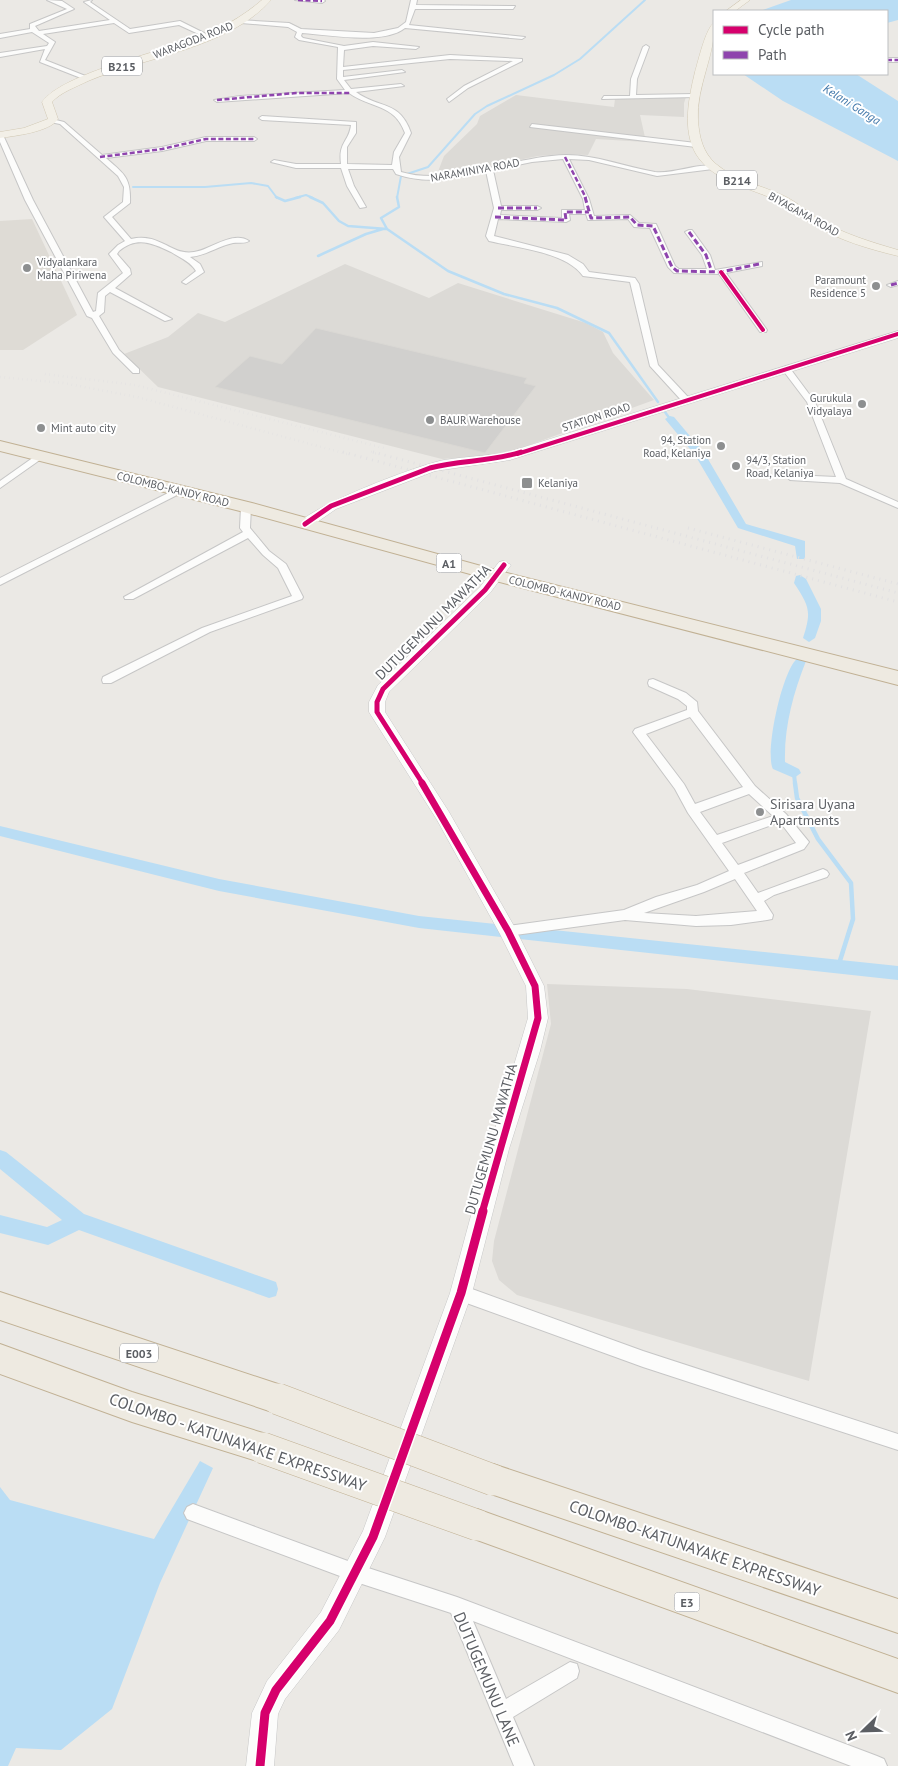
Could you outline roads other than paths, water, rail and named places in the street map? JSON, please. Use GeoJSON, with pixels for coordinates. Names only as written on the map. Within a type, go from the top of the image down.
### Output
{"type":"FeatureCollection","features":[{"type":"Feature","properties":{"kind":"highway","name":"COLOMBO-KANDY ROAD"},"geometry":{"type":"LineString","coordinates":[[0,437],[898,678]]}},
{"type":"Feature","properties":{"kind":"highway","name":"COLOMBO-KANDY ROAD"},"geometry":{"type":"LineString","coordinates":[[0,446],[178,491],[310,520]]}},
{"type":"Feature","properties":{"kind":"highway","name":"COLOMBO-KANDY ROAD"},"geometry":{"type":"LineString","coordinates":[[501,571],[898,666]]}},
{"type":"Feature","properties":{"kind":"highway","name":"COLOMBO-KATUNAYAKE EXPRESSWAY"},"geometry":{"type":"LineString","coordinates":[[0,1306],[278,1399],[493,1480],[898,1616]]}},
{"type":"Feature","properties":{"kind":"highway","name":"COLOMBO - KATUNAYAKE EXPRESSWAY"},"geometry":{"type":"LineString","coordinates":[[0,1359],[132,1407],[262,1448],[684,1601],[898,1676]]}},
{"type":"Feature","properties":{"kind":"highway"},"geometry":{"type":"LineString","coordinates":[[0,1374],[132,1407]]}},
{"type":"Feature","properties":{"kind":"main road","name":"WARAGODA ROAD"},"geometry":{"type":"LineString","coordinates":[[52,121],[53,119],[47,105],[48,99],[86,78],[207,36],[241,21],[267,0]]}},
{"type":"Feature","properties":{"kind":"main road"},"geometry":{"type":"LineString","coordinates":[[731,10],[746,0]]}},
{"type":"Feature","properties":{"kind":"main road"},"geometry":{"type":"LineString","coordinates":[[696,145],[694,96],[713,30]]}},
{"type":"Feature","properties":{"kind":"main road"},"geometry":{"type":"LineString","coordinates":[[0,135],[26,131],[52,121]]}},
{"type":"Feature","properties":{"kind":"main road","name":"BIYAGAMA ROAD"},"geometry":{"type":"LineString","coordinates":[[696,145],[713,167],[788,202],[816,222],[842,235],[898,254]]}},
{"type":"Feature","properties":{"kind":"street"},"geometry":{"type":"LineString","coordinates":[[32,30],[32,25],[36,22],[71,9],[60,2],[50,0]]}},
{"type":"Feature","properties":{"kind":"street"},"geometry":{"type":"LineString","coordinates":[[89,0],[87,2],[129,30],[182,23],[207,36]]}},
{"type":"Feature","properties":{"kind":"street"},"geometry":{"type":"LineString","coordinates":[[298,0],[322,1]]}},
{"type":"Feature","properties":{"kind":"street"},"geometry":{"type":"LineString","coordinates":[[241,21],[289,26],[300,31],[385,34],[404,26],[409,21],[414,3],[513,8]]}},
{"type":"Feature","properties":{"kind":"street"},"geometry":{"type":"LineString","coordinates":[[39,33],[115,22]]}},
{"type":"Feature","properties":{"kind":"street"},"geometry":{"type":"LineString","coordinates":[[404,26],[522,37]]}},
{"type":"Feature","properties":{"kind":"street"},"geometry":{"type":"LineString","coordinates":[[0,36],[32,30],[39,33],[51,40],[42,60],[86,78]]}},
{"type":"Feature","properties":{"kind":"street"},"geometry":{"type":"LineString","coordinates":[[300,31],[298,37],[301,39],[338,44],[342,48]]}},
{"type":"Feature","properties":{"kind":"street"},"geometry":{"type":"LineString","coordinates":[[342,48],[373,44],[416,47]]}},
{"type":"Feature","properties":{"kind":"street"},"geometry":{"type":"LineString","coordinates":[[0,55],[49,47]]}},
{"type":"Feature","properties":{"kind":"street"},"geometry":{"type":"LineString","coordinates":[[633,96],[634,79],[646,47]]}},
{"type":"Feature","properties":{"kind":"street"},"geometry":{"type":"LineString","coordinates":[[342,48],[340,79],[350,93],[358,99],[391,108],[397,112],[406,124],[408,133],[398,149],[397,170]]}},
{"type":"Feature","properties":{"kind":"street"},"geometry":{"type":"LineString","coordinates":[[340,69],[450,57],[520,60],[466,87],[449,100]]}},
{"type":"Feature","properties":{"kind":"street"},"geometry":{"type":"LineString","coordinates":[[340,79],[402,72]]}},
{"type":"Feature","properties":{"kind":"street"},"geometry":{"type":"LineString","coordinates":[[217,100],[296,93],[350,93],[401,86]]}},
{"type":"Feature","properties":{"kind":"street"},"geometry":{"type":"LineString","coordinates":[[604,98],[694,96]]}},
{"type":"Feature","properties":{"kind":"street"},"geometry":{"type":"LineString","coordinates":[[262,118],[354,123],[355,130],[351,139],[345,145],[343,166],[362,207]]}},
{"type":"Feature","properties":{"kind":"street"},"geometry":{"type":"LineString","coordinates":[[52,121],[62,123],[121,175],[127,187],[126,203],[108,217],[129,241]]}},
{"type":"Feature","properties":{"kind":"street"},"geometry":{"type":"LineString","coordinates":[[298,128],[304,121]]}},
{"type":"Feature","properties":{"kind":"street"},"geometry":{"type":"LineString","coordinates":[[532,126],[696,145]]}},
{"type":"Feature","properties":{"kind":"street"},"geometry":{"type":"LineString","coordinates":[[0,135],[25,191],[88,314],[95,316],[116,351],[136,371]]}},
{"type":"Feature","properties":{"kind":"street"},"geometry":{"type":"LineString","coordinates":[[100,158],[162,149],[206,139],[254,139]]}},
{"type":"Feature","properties":{"kind":"street"},"geometry":{"type":"LineString","coordinates":[[565,157],[586,199],[591,218],[594,220],[630,217],[637,225],[654,226],[674,269],[677,271],[721,272],[759,264]]}},
{"type":"Feature","properties":{"kind":"street","name":"NARAMINIYA ROAD"},"geometry":{"type":"LineString","coordinates":[[274,162],[296,166],[343,166],[397,170],[408,176],[438,179],[532,160],[565,157],[589,158],[657,174],[713,167]]}},
{"type":"Feature","properties":{"kind":"street"},"geometry":{"type":"LineString","coordinates":[[488,169],[498,208],[490,236],[565,257],[580,266],[586,274],[632,280],[636,284],[654,366],[685,400]]}},
{"type":"Feature","properties":{"kind":"street"},"geometry":{"type":"LineString","coordinates":[[498,208],[537,208]]}},
{"type":"Feature","properties":{"kind":"street"},"geometry":{"type":"LineString","coordinates":[[495,217],[566,220],[565,212],[589,212]]}},
{"type":"Feature","properties":{"kind":"street"},"geometry":{"type":"LineString","coordinates":[[689,232],[706,255],[712,272]]}},
{"type":"Feature","properties":{"kind":"street"},"geometry":{"type":"LineString","coordinates":[[182,255],[209,251],[235,240],[245,241]]}},
{"type":"Feature","properties":{"kind":"street"},"geometry":{"type":"LineString","coordinates":[[95,316],[100,312],[101,295],[127,274],[127,271],[113,254],[129,241],[155,241],[182,255],[196,266],[200,272],[186,282]]}},
{"type":"Feature","properties":{"kind":"street"},"geometry":{"type":"LineString","coordinates":[[721,272],[763,330]]}},
{"type":"Feature","properties":{"kind":"street"},"geometry":{"type":"LineString","coordinates":[[109,288],[168,319]]}},
{"type":"Feature","properties":{"kind":"street","name":"STATION ROAD"},"geometry":{"type":"LineString","coordinates":[[310,520],[331,506],[430,468],[444,464],[506,457],[898,334]]}},
{"type":"Feature","properties":{"kind":"street"},"geometry":{"type":"LineString","coordinates":[[786,369],[811,402],[842,480],[847,484],[898,505]]}},
{"type":"Feature","properties":{"kind":"street"},"geometry":{"type":"LineString","coordinates":[[0,485],[41,456]]}},
{"type":"Feature","properties":{"kind":"street"},"geometry":{"type":"LineString","coordinates":[[793,478],[842,480]]}},
{"type":"Feature","properties":{"kind":"street"},"geometry":{"type":"LineString","coordinates":[[0,582],[178,491]]}},
{"type":"Feature","properties":{"kind":"street"},"geometry":{"type":"LineString","coordinates":[[107,680],[206,630],[298,597],[282,566],[266,553],[245,528],[246,507]]}},
{"type":"Feature","properties":{"kind":"street"},"geometry":{"type":"LineString","coordinates":[[130,596],[249,532]]}},
{"type":"Feature","properties":{"kind":"street","name":"DUTUGEMUNU MAWATHA"},"geometry":{"type":"LineString","coordinates":[[260,1766],[265,1713],[276,1690],[330,1621],[373,1537],[461,1292],[499,1149],[530,1052],[538,1018],[535,986],[508,931],[443,816],[377,712],[377,702],[383,689],[501,571]]}},
{"type":"Feature","properties":{"kind":"street"},"geometry":{"type":"LineString","coordinates":[[508,931],[625,915],[660,900],[700,889],[800,846],[803,842],[782,817],[751,789],[692,712],[693,706],[682,696],[653,684]]}},
{"type":"Feature","properties":{"kind":"street"},"geometry":{"type":"LineString","coordinates":[[625,915],[677,922],[737,920],[767,915],[692,810],[680,787],[639,732],[692,712]]}},
{"type":"Feature","properties":{"kind":"street"},"geometry":{"type":"LineString","coordinates":[[692,810],[751,789]]}},
{"type":"Feature","properties":{"kind":"street"},"geometry":{"type":"LineString","coordinates":[[715,842],[725,836],[782,817]]}},
{"type":"Feature","properties":{"kind":"street"},"geometry":{"type":"LineString","coordinates":[[756,900],[770,892],[824,874]]}},
{"type":"Feature","properties":{"kind":"street"},"geometry":{"type":"LineString","coordinates":[[461,1292],[643,1359],[898,1442]]}},
{"type":"Feature","properties":{"kind":"street","name":"DUTUGEMUNU LANE"},"geometry":{"type":"LineString","coordinates":[[193,1514],[356,1573],[457,1606],[524,1766]]}},
{"type":"Feature","properties":{"kind":"street"},"geometry":{"type":"LineString","coordinates":[[457,1606],[877,1766]]}},
{"type":"Feature","properties":{"kind":"street"},"geometry":{"type":"LineString","coordinates":[[501,1713],[570,1671]]}},
{"type":"Feature","properties":{"kind":"water"},"geometry":{"type":"Polygon","coordinates":[[[791,0],[898,0],[898,20],[888,23],[888,10],[763,10],[791,0]]]}},
{"type":"Feature","properties":{"kind":"water","name":"Kelani Ganga"},"geometry":{"type":"Polygon","coordinates":[[[744,75],[858,75],[898,101],[898,161],[783,101],[744,75]]]}},
{"type":"Feature","properties":{"kind":"water"},"geometry":{"type":"Polygon","coordinates":[[[200,1461],[213,1468],[160,1583],[112,1709],[61,1750],[16,1748],[8,1766],[0,1766],[0,1487],[10,1500],[154,1539],[200,1461]]]}},
{"type":"Feature","properties":{"kind":"waterway"},"geometry":{"type":"LineString","coordinates":[[397,197],[401,176],[428,167],[475,114],[487,106],[554,75],[580,59],[645,0]]}},
{"type":"Feature","properties":{"kind":"waterway"},"geometry":{"type":"LineString","coordinates":[[133,187],[205,187],[251,183],[268,186],[276,197]]}},
{"type":"Feature","properties":{"kind":"waterway"},"geometry":{"type":"LineString","coordinates":[[295,198],[306,195],[313,198]]}},
{"type":"Feature","properties":{"kind":"waterway"},"geometry":{"type":"LineString","coordinates":[[276,197],[285,201],[300,197]]}},
{"type":"Feature","properties":{"kind":"waterway"},"geometry":{"type":"LineString","coordinates":[[310,197],[323,203],[339,221],[348,226],[387,229]]}},
{"type":"Feature","properties":{"kind":"waterway"},"geometry":{"type":"LineString","coordinates":[[387,229],[381,218],[399,207],[397,197]]}},
{"type":"Feature","properties":{"kind":"waterway"},"geometry":{"type":"LineString","coordinates":[[318,256],[366,234],[383,229]]}},
{"type":"Feature","properties":{"kind":"waterway"},"geometry":{"type":"LineString","coordinates":[[387,229],[448,271],[504,294],[557,308],[609,333],[658,402]]}},
{"type":"Feature","properties":{"kind":"waterway"},"geometry":{"type":"LineString","coordinates":[[665,412],[670,419]]}},
{"type":"Feature","properties":{"kind":"waterway"},"geometry":{"type":"LineString","coordinates":[[670,419],[700,454],[742,526],[801,544],[801,556]]}},
{"type":"Feature","properties":{"kind":"waterway"},"geometry":{"type":"LineString","coordinates":[[800,579],[800,583],[810,597],[815,609],[809,638]]}},
{"type":"Feature","properties":{"kind":"waterway"},"geometry":{"type":"LineString","coordinates":[[794,773],[778,765],[778,752],[783,712],[790,686],[800,661]]}},
{"type":"Feature","properties":{"kind":"waterway"},"geometry":{"type":"LineString","coordinates":[[794,773],[795,784]]}},
{"type":"Feature","properties":{"kind":"waterway"},"geometry":{"type":"LineString","coordinates":[[795,783],[797,798],[818,839],[851,883],[853,919],[838,967]]}},
{"type":"Feature","properties":{"kind":"waterway"},"geometry":{"type":"LineString","coordinates":[[0,831],[219,885],[419,922],[898,973]]}},
{"type":"Feature","properties":{"kind":"waterway"},"geometry":{"type":"LineString","coordinates":[[0,1158],[78,1221]]}},
{"type":"Feature","properties":{"kind":"waterway"},"geometry":{"type":"LineString","coordinates":[[0,1224],[48,1236],[78,1221]]}},
{"type":"Feature","properties":{"kind":"waterway"},"geometry":{"type":"LineString","coordinates":[[78,1221],[269,1289]]}},
{"type":"Feature","properties":{"kind":"railway"},"geometry":{"type":"LineString","coordinates":[[45,374],[135,385],[384,448]]}},
{"type":"Feature","properties":{"kind":"railway"},"geometry":{"type":"LineString","coordinates":[[0,377],[63,383],[137,397],[347,454]]}},
{"type":"Feature","properties":{"kind":"railway"},"geometry":{"type":"LineString","coordinates":[[343,452],[898,602]]}},
{"type":"Feature","properties":{"kind":"railway"},"geometry":{"type":"LineString","coordinates":[[371,452],[377,454]]}},
{"type":"Feature","properties":{"kind":"railway"},"geometry":{"type":"LineString","coordinates":[[373,452],[898,593]]}},
{"type":"Feature","properties":{"kind":"railway"},"geometry":{"type":"LineString","coordinates":[[688,528],[898,584]]}},
{"type":"Feature","properties":{"kind":"place","name":"Vidyalankara Maha Piriwena"},"geometry":{"type":"Point","coordinates":[27,268]}},
{"type":"Feature","properties":{"kind":"place","name":"Paramount Residence 5"},"geometry":{"type":"Point","coordinates":[876,286]}},
{"type":"Feature","properties":{"kind":"place","name":"Gurukula Vidyalaya"},"geometry":{"type":"Point","coordinates":[862,404]}},
{"type":"Feature","properties":{"kind":"place","name":"BAUR Warehouse"},"geometry":{"type":"Point","coordinates":[430,420]}},
{"type":"Feature","properties":{"kind":"place","name":"Mint auto city"},"geometry":{"type":"Point","coordinates":[41,428]}},
{"type":"Feature","properties":{"kind":"place","name":"94, Station Road, Kelaniya"},"geometry":{"type":"Point","coordinates":[721,446]}},
{"type":"Feature","properties":{"kind":"place","name":"94/3, Station Road, Kelaniya"},"geometry":{"type":"Point","coordinates":[736,466]}},
{"type":"Feature","properties":{"kind":"place","name":"Kelaniya"},"geometry":{"type":"Point","coordinates":[527,483]}},
{"type":"Feature","properties":{"kind":"place","name":"Sirisara Uyana Apartments"},"geometry":{"type":"Point","coordinates":[760,812]}}]}
